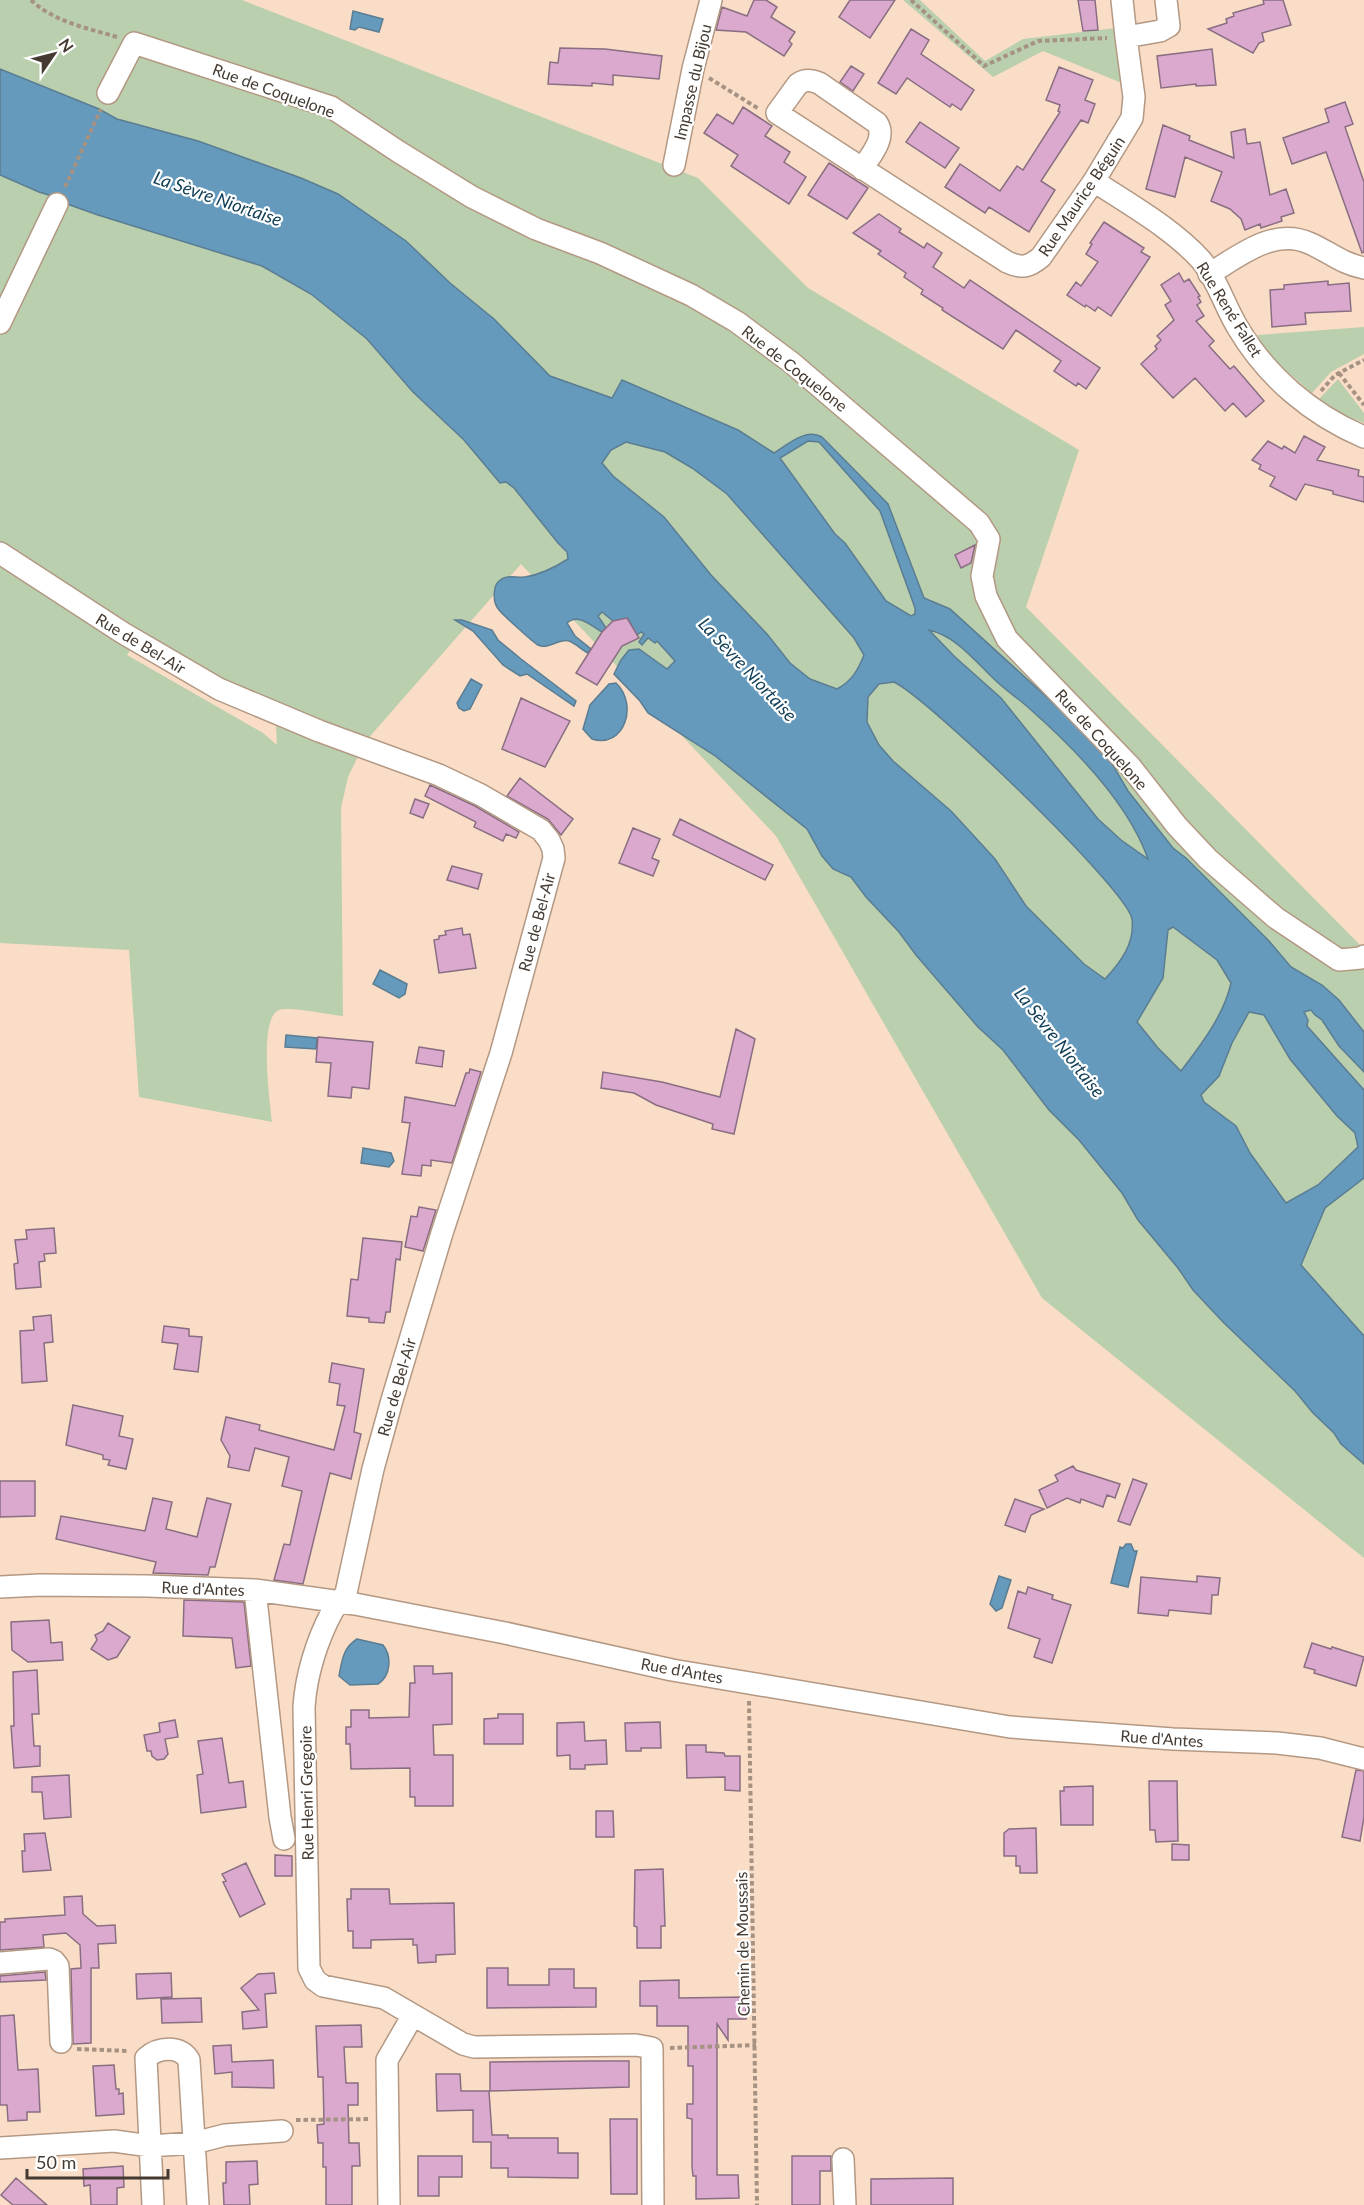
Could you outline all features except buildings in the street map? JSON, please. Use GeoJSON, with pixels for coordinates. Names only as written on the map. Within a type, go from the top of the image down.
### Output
{"type":"FeatureCollection","features":[{"type":"Feature","properties":{"kind":"street","name":"Impasse du Bijou"},"geometry":{"type":"LineString","coordinates":[[674,165],[693,69],[711,0]]}},
{"type":"Feature","properties":{"kind":"street","name":"Rue Maurice Béguin"},"geometry":{"type":"LineString","coordinates":[[777,113],[1017,267],[1026,267],[1041,257],[1094,181],[1128,126],[1134,109],[1122,0]]}},
{"type":"Feature","properties":{"kind":"street"},"geometry":{"type":"LineString","coordinates":[[1126,36],[1160,31],[1169,26],[1166,0]]}},
{"type":"Feature","properties":{"kind":"street"},"geometry":{"type":"LineString","coordinates":[[108,93],[134,43]]}},
{"type":"Feature","properties":{"kind":"street","name":"Rue de Coquelone"},"geometry":{"type":"LineString","coordinates":[[134,43],[331,106],[399,152],[472,196],[537,229],[600,253],[691,295],[737,322],[774,349],[882,438],[979,523],[989,539],[982,576],[986,596],[1007,639],[1130,765],[1177,826],[1208,859],[1276,918],[1339,960],[1364,956]]}},
{"type":"Feature","properties":{"kind":"street"},"geometry":{"type":"LineString","coordinates":[[777,113],[798,84],[803,80],[810,80],[819,83],[873,118],[880,128],[880,140],[862,169]]}},
{"type":"Feature","properties":{"kind":"street","name":"Rue René Fallet"},"geometry":{"type":"LineString","coordinates":[[1094,181],[1178,240],[1202,261],[1239,331],[1278,379],[1308,406],[1364,437]]}},
{"type":"Feature","properties":{"kind":"street"},"geometry":{"type":"LineString","coordinates":[[0,323],[57,204]]}},
{"type":"Feature","properties":{"kind":"street"},"geometry":{"type":"LineString","coordinates":[[1209,274],[1258,245],[1289,238],[1306,241],[1343,263],[1364,268]]}},
{"type":"Feature","properties":{"kind":"street","name":"Rue de Bel-Air"},"geometry":{"type":"LineString","coordinates":[[0,552],[123,633],[219,689],[320,731],[439,775],[481,795],[541,831],[553,849],[554,858],[501,1053],[442,1233],[392,1400],[373,1468],[350,1575],[341,1602]]}},
{"type":"Feature","properties":{"kind":"street","name":"Rue d'Antes"},"geometry":{"type":"LineString","coordinates":[[0,1587],[147,1586],[255,1590],[341,1602],[672,1670],[1010,1727],[1173,1739],[1277,1743],[1320,1748],[1364,1759]]}},
{"type":"Feature","properties":{"kind":"street"},"geometry":{"type":"LineString","coordinates":[[255,1590],[284,1839]]}},
{"type":"Feature","properties":{"kind":"street","name":"Rue Henri Gregoire"},"geometry":{"type":"LineString","coordinates":[[341,1602],[333,1610],[326,1625],[307,1678],[304,1707],[309,1968],[315,1980],[323,1986],[384,1998],[413,2015]]}},
{"type":"Feature","properties":{"kind":"street"},"geometry":{"type":"LineString","coordinates":[[0,1963],[49,1959],[58,1966],[61,2042]]}},
{"type":"Feature","properties":{"kind":"street"},"geometry":{"type":"LineString","coordinates":[[389,2205],[387,2060],[413,2015],[463,2044],[474,2047],[636,2045],[652,2048],[654,2205]]}},
{"type":"Feature","properties":{"kind":"street"},"geometry":{"type":"LineString","coordinates":[[153,2205],[146,2058],[158,2050],[178,2049],[184,2052],[189,2060],[198,2205]]}},
{"type":"Feature","properties":{"kind":"street"},"geometry":{"type":"LineString","coordinates":[[0,2148],[114,2140],[150,2146],[194,2143],[225,2135],[282,2131]]}},
{"type":"Feature","properties":{"kind":"street"},"geometry":{"type":"LineString","coordinates":[[843,2159],[845,2205]]}},
{"type":"Feature","properties":{"kind":"path"},"geometry":{"type":"LineString","coordinates":[[31,0],[38,7],[67,22],[134,43]]}},
{"type":"Feature","properties":{"kind":"path"},"geometry":{"type":"LineString","coordinates":[[910,0],[984,66],[1038,41],[1126,36]]}},
{"type":"Feature","properties":{"kind":"path"},"geometry":{"type":"LineString","coordinates":[[693,69],[762,110],[777,113]]}},
{"type":"Feature","properties":{"kind":"path"},"geometry":{"type":"LineString","coordinates":[[57,204],[108,93]]}},
{"type":"Feature","properties":{"kind":"path"},"geometry":{"type":"LineString","coordinates":[[1308,406],[1335,375],[1364,360]]}},
{"type":"Feature","properties":{"kind":"path"},"geometry":{"type":"LineString","coordinates":[[1340,373],[1364,405]]}},
{"type":"Feature","properties":{"kind":"path","name":"Chemin de Moussais"},"geometry":{"type":"LineString","coordinates":[[750,1682],[757,2205]]}},
{"type":"Feature","properties":{"kind":"path"},"geometry":{"type":"LineString","coordinates":[[61,2042],[67,2049],[124,2050],[136,2052],[146,2058]]}},
{"type":"Feature","properties":{"kind":"path"},"geometry":{"type":"LineString","coordinates":[[652,2048],[756,2045]]}},
{"type":"Feature","properties":{"kind":"path"},"geometry":{"type":"LineString","coordinates":[[282,2131],[281,2121],[388,2119]]}},
{"type":"Feature","properties":{"kind":"green space"},"geometry":{"type":"Polygon","coordinates":[[[0,0],[242,0],[698,178],[808,288],[1079,450],[1026,607],[1364,949],[1364,1558],[1042,1298],[776,836],[521,564],[365,742],[348,777],[341,808],[343,1016],[284,1009],[279,1010],[273,1016],[267,1044],[272,1122],[139,1097],[129,950],[0,943],[0,0]],[[140,635],[127,655],[263,733],[277,745],[276,727],[289,710],[140,635]]]}},
{"type":"Feature","properties":{"kind":"green space"},"geometry":{"type":"Polygon","coordinates":[[[903,0],[920,0],[985,61],[1023,39],[1116,28],[1122,83],[1043,51],[993,77],[903,0]]]}},
{"type":"Feature","properties":{"kind":"green space"},"geometry":{"type":"Polygon","coordinates":[[[1364,327],[1364,354],[1331,372],[1312,393],[1270,357],[1257,335],[1364,327]]]}},
{"type":"Feature","properties":{"kind":"green space"},"geometry":{"type":"Polygon","coordinates":[[[1338,379],[1364,413],[1364,423],[1344,415],[1319,399],[1338,379]]]}},
{"type":"Feature","properties":{"kind":"water"},"geometry":{"type":"Polygon","coordinates":[[[353,11],[383,19],[379,32],[359,27],[355,30],[350,29],[353,11]]]}},
{"type":"Feature","properties":{"kind":"water","name":"La Sèvre Niortaise"},"geometry":{"type":"Polygon","coordinates":[[[0,69],[99,109],[117,119],[198,141],[301,178],[338,194],[406,241],[450,283],[494,319],[550,376],[612,398],[622,380],[738,430],[774,453],[803,436],[810,434],[822,437],[888,504],[924,598],[950,609],[1072,720],[1107,755],[1128,791],[1173,848],[1186,858],[1269,941],[1291,967],[1322,985],[1339,1000],[1364,1032],[1364,1072],[1339,1046],[1322,1020],[1311,1010],[1304,1012],[1308,1020],[1307,1026],[1364,1090],[1364,1178],[1325,1208],[1301,1265],[1364,1336],[1364,1464],[1341,1444],[1334,1433],[1295,1391],[1193,1290],[1138,1220],[1122,1193],[1079,1140],[1049,1110],[1003,1050],[978,1027],[851,877],[833,869],[822,856],[807,829],[714,755],[648,713],[640,701],[614,674],[629,650],[639,649],[667,669],[675,661],[657,641],[655,643],[648,638],[642,645],[639,642],[644,634],[641,632],[637,635],[628,619],[613,621],[602,612],[598,616],[606,628],[602,632],[580,620],[571,620],[567,623],[575,636],[591,649],[588,653],[569,641],[542,646],[530,639],[499,610],[494,594],[499,581],[508,577],[530,576],[548,570],[568,559],[567,552],[514,488],[506,482],[500,483],[464,440],[413,392],[367,339],[311,294],[262,266],[98,215],[0,175],[0,69]],[[808,441],[780,458],[886,601],[911,616],[915,614],[915,608],[880,511],[819,442],[808,441]],[[626,442],[611,450],[602,463],[613,476],[664,517],[711,575],[767,634],[790,663],[810,679],[837,689],[851,679],[864,655],[854,638],[727,494],[692,468],[665,452],[626,442]],[[929,630],[1001,698],[1098,819],[1121,840],[1148,859],[1139,838],[1114,797],[1081,759],[1047,724],[998,683],[965,650],[939,633],[929,630]],[[894,682],[879,684],[868,697],[867,722],[879,745],[893,761],[951,811],[995,859],[1026,906],[1084,964],[1105,979],[1126,952],[1131,936],[1132,919],[1122,901],[1024,795],[945,722],[894,682]],[[1173,927],[1168,930],[1163,978],[1137,1022],[1181,1071],[1217,1018],[1231,983],[1217,960],[1173,927]],[[1249,1012],[1232,1043],[1219,1076],[1201,1095],[1204,1102],[1236,1126],[1250,1153],[1286,1203],[1318,1185],[1358,1147],[1355,1133],[1337,1116],[1290,1059],[1264,1015],[1249,1012]]]}},
{"type":"Feature","properties":{"kind":"water"},"geometry":{"type":"Polygon","coordinates":[[[455,620],[462,620],[492,630],[498,640],[576,701],[574,706],[527,674],[520,676],[503,665],[473,631],[455,620]]]}},
{"type":"Feature","properties":{"kind":"water"},"geometry":{"type":"Polygon","coordinates":[[[471,679],[482,685],[470,709],[464,711],[457,703],[471,679]]]}},
{"type":"Feature","properties":{"kind":"water"},"geometry":{"type":"Polygon","coordinates":[[[616,683],[623,692],[626,702],[625,723],[612,738],[592,739],[583,729],[590,705],[609,684],[616,683]]]}},
{"type":"Feature","properties":{"kind":"water"},"geometry":{"type":"Polygon","coordinates":[[[380,970],[407,984],[405,994],[399,998],[373,984],[380,970]]]}},
{"type":"Feature","properties":{"kind":"water"},"geometry":{"type":"Polygon","coordinates":[[[286,1035],[317,1038],[316,1049],[285,1047],[286,1035]]]}},
{"type":"Feature","properties":{"kind":"water"},"geometry":{"type":"Polygon","coordinates":[[[363,1148],[391,1153],[394,1161],[389,1167],[361,1163],[363,1148]]]}},
{"type":"Feature","properties":{"kind":"water"},"geometry":{"type":"Polygon","coordinates":[[[1126,1544],[1131,1544],[1134,1551],[1137,1551],[1128,1587],[1111,1583],[1120,1547],[1123,1548],[1126,1544]]]}},
{"type":"Feature","properties":{"kind":"water"},"geometry":{"type":"Polygon","coordinates":[[[999,1576],[1011,1580],[1002,1608],[996,1611],[990,1604],[999,1576]]]}},
{"type":"Feature","properties":{"kind":"water"},"geometry":{"type":"Polygon","coordinates":[[[357,1639],[383,1645],[386,1650],[389,1660],[388,1671],[378,1684],[350,1685],[339,1676],[346,1650],[357,1639]]]}}]}
